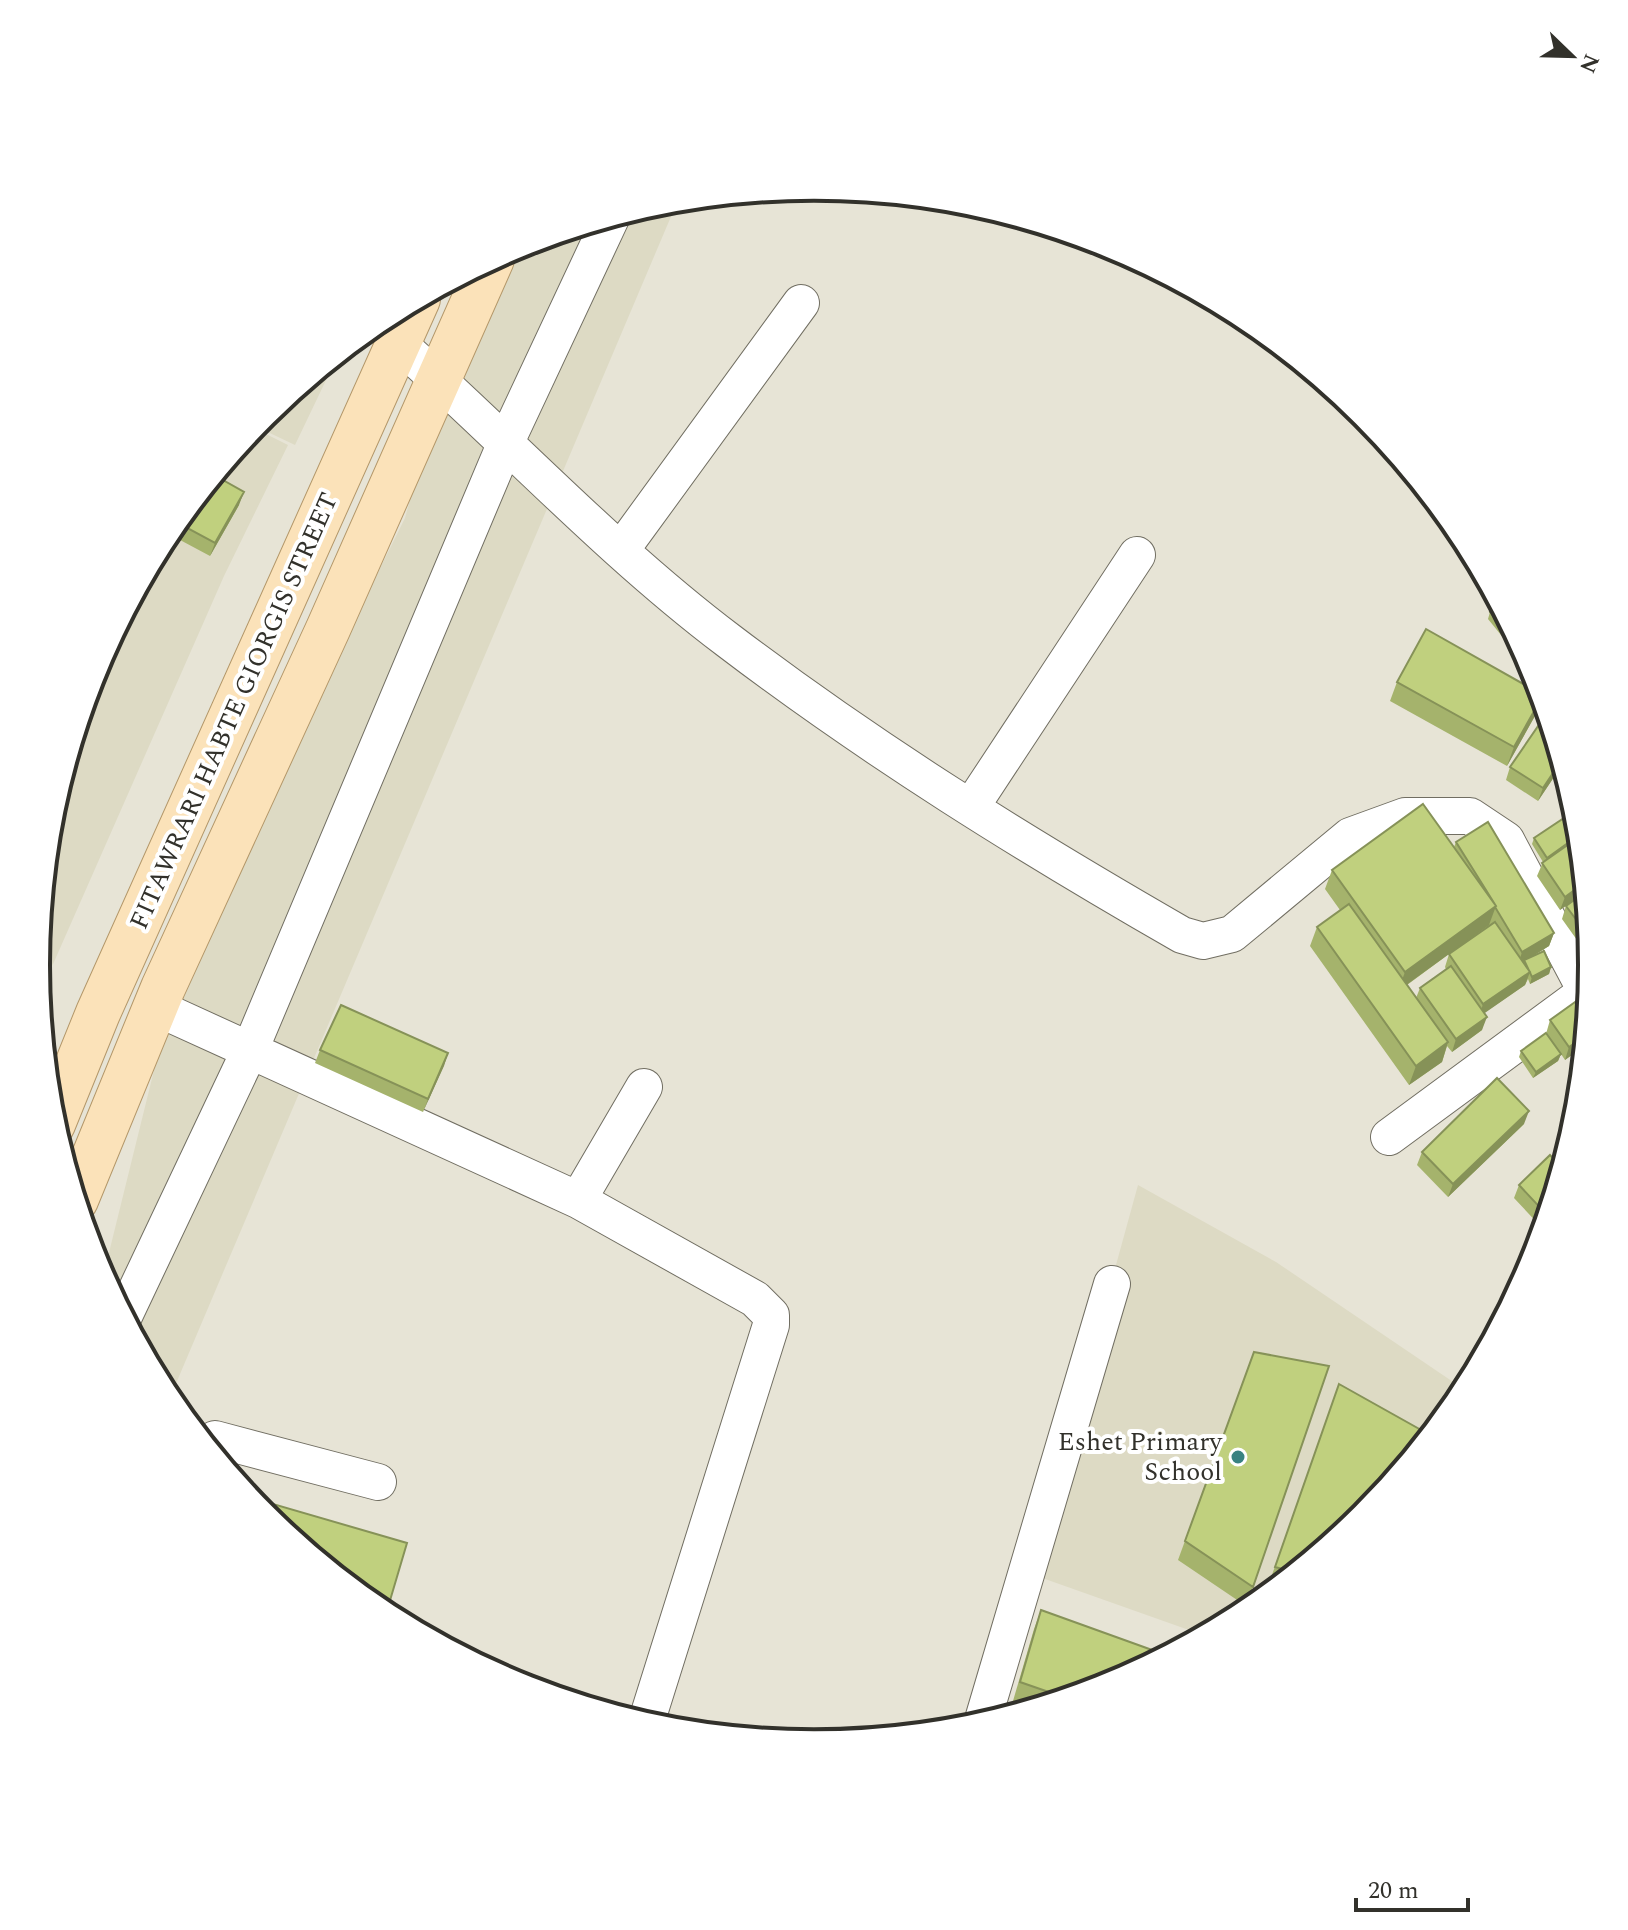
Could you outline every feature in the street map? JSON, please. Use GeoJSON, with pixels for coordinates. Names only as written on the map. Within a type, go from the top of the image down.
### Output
{"type":"FeatureCollection","features":[{"type":"Feature","properties":{"kind":"main road"},"geometry":{"type":"LineString","coordinates":[[83,1184],[155,1007],[485,276]]}},
{"type":"Feature","properties":{"kind":"main road","name":"FITAWRARI HABTE GIORGIS STREET"},"geometry":{"type":"LineString","coordinates":[[63,1100],[98,1013],[411,316]]}},
{"type":"Feature","properties":{"kind":"street"},"geometry":{"type":"LineString","coordinates":[[130,1304],[250,1050],[506,442],[605,230]]}},
{"type":"Feature","properties":{"kind":"street"},"geometry":{"type":"LineString","coordinates":[[621,550],[801,303]]}},
{"type":"Feature","properties":{"kind":"street"},"geometry":{"type":"LineString","coordinates":[[400,345],[621,550],[729,641],[861,736],[1182,935],[1203,941],[1232,934],[1350,836],[1405,816],[1470,816],[1506,840],[1578,971]]}},
{"type":"Feature","properties":{"kind":"street"},"geometry":{"type":"LineString","coordinates":[[971,807],[1137,555]]}},
{"type":"Feature","properties":{"kind":"street"},"geometry":{"type":"LineString","coordinates":[[1389,1137],[1577,998]]}},
{"type":"Feature","properties":{"kind":"street"},"geometry":{"type":"LineString","coordinates":[[155,1007],[578,1200],[755,1299],[771,1315],[771,1325],[650,1711]]}},
{"type":"Feature","properties":{"kind":"street"},"geometry":{"type":"LineString","coordinates":[[578,1200],[644,1087]]}},
{"type":"Feature","properties":{"kind":"street"},"geometry":{"type":"LineString","coordinates":[[986,1709],[1112,1284]]}},
{"type":"Feature","properties":{"kind":"street"},"geometry":{"type":"LineString","coordinates":[[215,1439],[378,1482]]}},
{"type":"Feature","properties":{"kind":"shaded area"},"geometry":{"type":"Polygon","coordinates":[[[672,215],[176,1384],[152,1347],[108,1257],[160,1046],[333,663],[405,518],[434,413],[511,264],[616,227],[672,215]]]}},
{"type":"Feature","properties":{"kind":"shaded area"},"geometry":{"type":"Polygon","coordinates":[[[328,376],[295,445],[267,432],[328,376]]]}},
{"type":"Feature","properties":{"kind":"shaded area"},"geometry":{"type":"Polygon","coordinates":[[[266,434],[288,445],[224,576],[50,971],[52,915],[65,816],[76,767],[108,673],[152,583],[179,541],[208,500],[266,434]]]}},
{"type":"Feature","properties":{"kind":"shaded area","name":"Eshet Primary School"},"geometry":{"type":"Polygon","coordinates":[[[1138,1185],[1276,1262],[1453,1382],[1388,1469],[1318,1539],[1279,1571],[1190,1630],[1031,1574],[1138,1185]]]}},
{"type":"Feature","properties":{"kind":"building"},"geometry":{"type":"Polygon","coordinates":[[[224,481],[244,492],[215,543],[188,528],[224,481]]]}},
{"type":"Feature","properties":{"kind":"building"},"geometry":{"type":"Polygon","coordinates":[[[1426,629],[1524,685],[1534,711],[1514,747],[1397,682],[1426,629]]]}},
{"type":"Feature","properties":{"kind":"building"},"geometry":{"type":"Polygon","coordinates":[[[1539,725],[1553,773],[1543,788],[1510,767],[1539,725]]]}},
{"type":"Feature","properties":{"kind":"building"},"geometry":{"type":"Polygon","coordinates":[[[1423,804],[1496,906],[1405,972],[1332,870],[1423,804]]]}},
{"type":"Feature","properties":{"kind":"building"},"geometry":{"type":"Polygon","coordinates":[[[1563,818],[1567,843],[1547,858],[1534,838],[1563,818]]]}},
{"type":"Feature","properties":{"kind":"building"},"geometry":{"type":"Polygon","coordinates":[[[1488,822],[1554,933],[1522,952],[1456,842],[1488,822]]]}},
{"type":"Feature","properties":{"kind":"building"},"geometry":{"type":"Polygon","coordinates":[[[1568,845],[1574,891],[1565,897],[1542,863],[1568,845]]]}},
{"type":"Feature","properties":{"kind":"building"},"geometry":{"type":"Polygon","coordinates":[[[1574,900],[1576,920],[1566,906],[1574,900]]]}},
{"type":"Feature","properties":{"kind":"building"},"geometry":{"type":"Polygon","coordinates":[[[1349,904],[1448,1042],[1416,1066],[1317,927],[1349,904]]]}},
{"type":"Feature","properties":{"kind":"building"},"geometry":{"type":"Polygon","coordinates":[[[1495,922],[1530,972],[1483,1004],[1449,954],[1495,922]]]}},
{"type":"Feature","properties":{"kind":"building"},"geometry":{"type":"Polygon","coordinates":[[[1544,951],[1551,967],[1532,977],[1524,960],[1544,951]]]}},
{"type":"Feature","properties":{"kind":"building"},"geometry":{"type":"Polygon","coordinates":[[[1451,966],[1487,1017],[1456,1039],[1420,988],[1451,966]]]}},
{"type":"Feature","properties":{"kind":"building"},"geometry":{"type":"Polygon","coordinates":[[[1577,1001],[1573,1044],[1569,1047],[1550,1020],[1577,1001]]]}},
{"type":"Feature","properties":{"kind":"building"},"geometry":{"type":"Polygon","coordinates":[[[341,1005],[448,1053],[428,1099],[320,1050],[341,1005]]]}},
{"type":"Feature","properties":{"kind":"building"},"geometry":{"type":"Polygon","coordinates":[[[1546,1033],[1561,1054],[1536,1072],[1521,1051],[1546,1033]]]}},
{"type":"Feature","properties":{"kind":"building"},"geometry":{"type":"Polygon","coordinates":[[[1497,1078],[1529,1111],[1453,1184],[1422,1152],[1497,1078]]]}},
{"type":"Feature","properties":{"kind":"building"},"geometry":{"type":"Polygon","coordinates":[[[1550,1155],[1553,1158],[1539,1206],[1519,1185],[1550,1155]]]}},
{"type":"Feature","properties":{"kind":"building"},"geometry":{"type":"Polygon","coordinates":[[[1254,1352],[1329,1366],[1253,1587],[1185,1541],[1254,1352]]]}},
{"type":"Feature","properties":{"kind":"building"},"geometry":{"type":"Polygon","coordinates":[[[1339,1384],[1420,1430],[1354,1505],[1282,1569],[1275,1567],[1339,1384]]]}},
{"type":"Feature","properties":{"kind":"building"},"geometry":{"type":"Polygon","coordinates":[[[273,1504],[407,1543],[390,1600],[310,1539],[273,1504]]]}},
{"type":"Feature","properties":{"kind":"building"},"geometry":{"type":"Polygon","coordinates":[[[1041,1610],[1152,1650],[1048,1692],[1020,1682],[1041,1610]]]}},
{"type":"Feature","properties":{"kind":"place","name":"Eshet Primary School"},"geometry":{"type":"Point","coordinates":[1238,1457]}}]}
